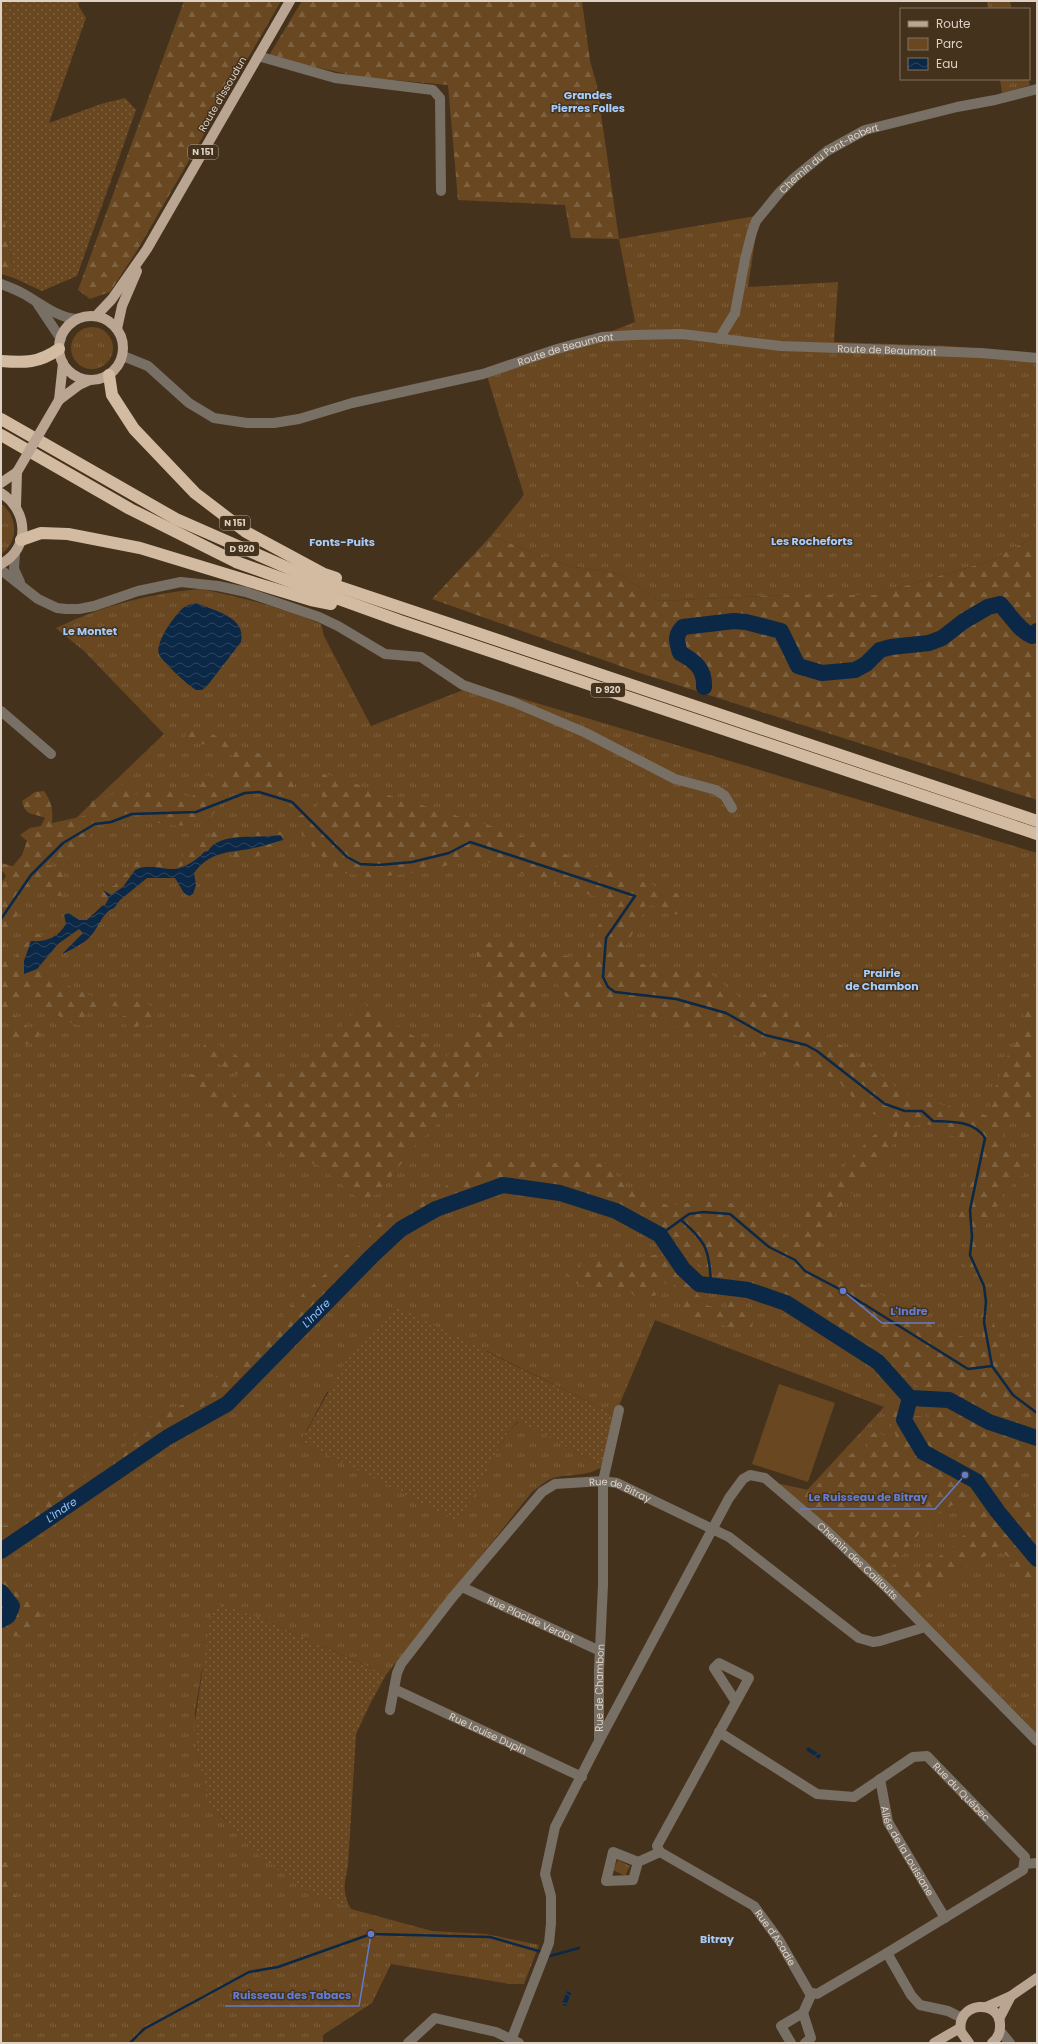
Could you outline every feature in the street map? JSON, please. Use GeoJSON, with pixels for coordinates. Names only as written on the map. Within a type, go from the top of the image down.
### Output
{"type":"FeatureCollection","features":[{"type":"Feature","properties":{"kind":"highway"},"geometry":{"type":"LineString","coordinates":[[1,361],[36,361],[48,357],[60,344]]}},
{"type":"Feature","properties":{"kind":"highway","name":"N 151"},"geometry":{"type":"LineString","coordinates":[[109,375],[112,395],[134,429],[174,472],[217,511],[246,532],[324,574],[385,596],[412,611]]}},
{"type":"Feature","properties":{"kind":"highway","name":"D 920"},"geometry":{"type":"LineString","coordinates":[[1,419],[183,522],[304,575],[1037,821]]}},
{"type":"Feature","properties":{"kind":"highway","name":"D 920"},"geometry":{"type":"LineString","coordinates":[[1,435],[130,509],[189,540],[236,562],[369,611],[1037,834]]}},
{"type":"Feature","properties":{"kind":"highway","name":"D 920"},"geometry":{"type":"LineString","coordinates":[[21,540],[41,533],[68,534],[140,548],[311,600],[369,611]]}},
{"type":"Feature","properties":{"kind":"main road","name":"N 151"},"geometry":{"type":"LineString","coordinates":[[258,56],[290,1]]}},
{"type":"Feature","properties":{"kind":"main road","name":"Route d'Issoudun"},"geometry":{"type":"LineString","coordinates":[[96,316],[112,300],[147,249],[258,56]]}},
{"type":"Feature","properties":{"kind":"main road","name":"Route d'Issoudun"},"geometry":{"type":"LineString","coordinates":[[117,329],[122,306],[147,249]]}},
{"type":"Feature","properties":{"kind":"main road"},"geometry":{"type":"LineString","coordinates":[[1,483],[17,472],[59,400],[79,384],[90,380],[101,379],[115,370],[123,356],[122,338],[112,323],[96,316],[77,319],[68,326],[60,344],[63,364],[59,400]]}},
{"type":"Feature","properties":{"kind":"main road"},"geometry":{"type":"LineString","coordinates":[[63,364],[79,378],[90,380]]}},
{"type":"Feature","properties":{"kind":"main road"},"geometry":{"type":"LineString","coordinates":[[1,564],[15,552],[21,540],[22,522],[16,506],[17,472]]}},
{"type":"Feature","properties":{"kind":"main road"},"geometry":{"type":"LineString","coordinates":[[1,494],[16,506]]}},
{"type":"Feature","properties":{"kind":"main road"},"geometry":{"type":"LineString","coordinates":[[986,2007],[1011,1996],[1037,1978]]}},
{"type":"Feature","properties":{"kind":"main road"},"geometry":{"type":"LineString","coordinates":[[999,2019],[1011,1996]]}},
{"type":"Feature","properties":{"kind":"main road"},"geometry":{"type":"LineString","coordinates":[[940,2043],[963,2031],[969,2010],[980,2006],[986,2007],[996,2014],[999,2019],[1000,2031],[992,2043]]}},
{"type":"Feature","properties":{"kind":"main road"},"geometry":{"type":"LineString","coordinates":[[934,2043],[963,2031]]}},
{"type":"Feature","properties":{"kind":"street"},"geometry":{"type":"LineString","coordinates":[[258,56],[335,78],[433,90],[440,98],[441,191]]}},
{"type":"Feature","properties":{"kind":"street","name":"Chemin du Pont-Robert"},"geometry":{"type":"LineString","coordinates":[[719,339],[735,314],[745,259],[756,221],[789,183],[827,151],[865,130],[1037,89]]}},
{"type":"Feature","properties":{"kind":"street"},"geometry":{"type":"LineString","coordinates":[[1,284],[24,293],[37,303],[69,318],[77,319]]}},
{"type":"Feature","properties":{"kind":"street"},"geometry":{"type":"LineString","coordinates":[[37,303],[60,344]]}},
{"type":"Feature","properties":{"kind":"street","name":"Route de Beaumont"},"geometry":{"type":"LineString","coordinates":[[123,356],[148,366],[189,403],[214,418],[247,423],[274,423],[299,419],[352,403],[483,374],[557,348],[602,337],[682,334],[781,346],[973,353],[1037,358]]}},
{"type":"Feature","properties":{"kind":"street"},"geometry":{"type":"LineString","coordinates":[[15,552],[14,568],[23,587]]}},
{"type":"Feature","properties":{"kind":"street"},"geometry":{"type":"LineString","coordinates":[[1,570],[38,599],[50,605],[74,610],[94,606],[138,591],[182,582],[218,586],[246,592],[319,617],[338,626],[385,654],[421,657],[463,684],[513,702],[586,733],[675,779],[716,790],[725,796],[732,808]]}},
{"type":"Feature","properties":{"kind":"street"},"geometry":{"type":"LineString","coordinates":[[1,711],[51,754]]}},
{"type":"Feature","properties":{"kind":"street","name":"Rue de Chambon"},"geometry":{"type":"LineString","coordinates":[[513,2042],[547,1948],[551,1924],[550,1896],[545,1874],[551,1842],[558,1820],[582,1777],[599,1741],[600,1651],[603,1585],[603,1480],[619,1410]]}},
{"type":"Feature","properties":{"kind":"street","name":"Chemin des Caillauts"},"geometry":{"type":"LineString","coordinates":[[599,1741],[713,1528],[743,1479],[750,1475],[765,1478],[827,1531],[925,1626],[1037,1741]]}},
{"type":"Feature","properties":{"kind":"street","name":"Rue de Bitray"},"geometry":{"type":"LineString","coordinates":[[390,1710],[397,1673],[401,1664],[462,1586],[547,1488],[555,1484],[603,1480],[613,1481],[634,1489],[713,1528],[729,1537],[859,1638],[873,1642],[880,1641],[925,1626]]}},
{"type":"Feature","properties":{"kind":"street","name":"Rue Placide Verdot"},"geometry":{"type":"LineString","coordinates":[[462,1586],[600,1651]]}},
{"type":"Feature","properties":{"kind":"street","name":"Rue Louise Dupin"},"geometry":{"type":"LineString","coordinates":[[394,1689],[582,1777]]}},
{"type":"Feature","properties":{"kind":"street"},"geometry":{"type":"LineString","coordinates":[[638,1862],[660,1852],[657,1846],[736,1702]]}},
{"type":"Feature","properties":{"kind":"street","name":"Rue du Québec"},"geometry":{"type":"LineString","coordinates":[[719,1732],[817,1794],[854,1797],[913,1757],[927,1756],[1025,1857],[1024,1864]]}},
{"type":"Feature","properties":{"kind":"street","name":"Allée de la Louisiane"},"geometry":{"type":"LineString","coordinates":[[880,1779],[888,1822],[945,1918]]}},
{"type":"Feature","properties":{"kind":"street","name":"Rue d'Acadie"},"geometry":{"type":"LineString","coordinates":[[660,1852],[754,1906],[779,1940],[809,1992],[812,1993]]}},
{"type":"Feature","properties":{"kind":"street"},"geometry":{"type":"LineString","coordinates":[[791,2043],[781,2026],[803,2013],[812,1993],[817,1994],[945,1918],[1023,1870],[1024,1864],[1037,1863]]}},
{"type":"Feature","properties":{"kind":"street"},"geometry":{"type":"LineString","coordinates":[[887,1953],[911,1995],[920,2005],[948,2011],[963,2031]]}},
{"type":"Feature","properties":{"kind":"street"},"geometry":{"type":"LineString","coordinates":[[803,2013],[811,2038],[805,2043]]}},
{"type":"Feature","properties":{"kind":"street"},"geometry":{"type":"LineString","coordinates":[[408,2043],[435,2018],[496,2032],[513,2042]]}},
{"type":"Feature","properties":{"kind":"street"},"geometry":{"type":"LineString","coordinates":[[1000,2031],[1010,2043]]}},
{"type":"Feature","properties":{"kind":"green space"},"geometry":{"type":"Polygon","coordinates":[[[1,1],[80,1],[78,5],[86,18],[49,123],[101,104],[125,98],[136,110],[77,276],[42,291],[14,278],[1,195],[1,1]]]}},
{"type":"Feature","properties":{"kind":"green space"},"geometry":{"type":"Polygon","coordinates":[[[184,1],[281,1],[138,249],[110,292],[90,299],[78,290],[184,1]]]}},
{"type":"Feature","properties":{"kind":"green space"},"geometry":{"type":"Polygon","coordinates":[[[302,1],[582,1],[590,61],[597,86],[619,239],[571,238],[565,205],[458,200],[448,85],[361,77],[268,57],[302,1]]]}},
{"type":"Feature","properties":{"kind":"green space"},"geometry":{"type":"Polygon","coordinates":[[[987,1],[1010,1],[1011,8],[988,8],[987,1]]]}},
{"type":"Feature","properties":{"kind":"green space"},"geometry":{"type":"Polygon","coordinates":[[[1000,80],[1028,80],[1030,85],[1002,93],[1000,80]]]}},
{"type":"Feature","properties":{"kind":"green space"},"geometry":{"type":"Polygon","coordinates":[[[1,195],[14,278],[1,274],[1,195]]]}},
{"type":"Feature","properties":{"kind":"green space"},"geometry":{"type":"Polygon","coordinates":[[[756,216],[756,234],[748,287],[838,282],[834,342],[949,346],[1037,354],[1037,535],[990,561],[874,595],[788,595],[658,601],[620,574],[568,566],[491,536],[524,495],[487,376],[556,353],[635,322],[619,239],[756,216]]]}},
{"type":"Feature","properties":{"kind":"green space"},"geometry":{"type":"Polygon","coordinates":[[[88,327],[96,327],[104,330],[110,336],[113,348],[110,360],[104,366],[96,369],[88,369],[80,366],[74,360],[71,352],[71,344],[74,336],[80,330],[88,327]]]}},
{"type":"Feature","properties":{"kind":"green space"},"geometry":{"type":"Polygon","coordinates":[[[1,504],[11,515],[14,529],[11,543],[1,554],[1,504]]]}},
{"type":"Feature","properties":{"kind":"green space"},"geometry":{"type":"Polygon","coordinates":[[[1037,535],[1037,800],[640,673],[432,599],[491,536],[568,566],[620,574],[658,601],[788,595],[874,595],[990,561],[1037,535]]]}},
{"type":"Feature","properties":{"kind":"green space"},"geometry":{"type":"Polygon","coordinates":[[[200,589],[262,604],[321,624],[324,636],[371,726],[476,685],[1037,853],[1037,1734],[888,1582],[798,1500],[884,1407],[655,1320],[615,1415],[487,1351],[327,1392],[301,1441],[459,1521],[508,1432],[519,1421],[603,1466],[593,1472],[550,1479],[532,1492],[386,1675],[265,1620],[202,1670],[195,1712],[196,1747],[210,1802],[224,1819],[351,1909],[432,1931],[486,1934],[539,1945],[524,1984],[510,1984],[391,1964],[372,2003],[323,2035],[323,2043],[1,2043],[1,1902],[16,1896],[6,1861],[1,1863],[1,911],[51,842],[164,734],[84,651],[56,628],[91,613],[126,602],[145,597],[200,589]]]}},
{"type":"Feature","properties":{"kind":"green space"},"geometry":{"type":"Polygon","coordinates":[[[198,727],[228,742],[252,750],[285,767],[296,780],[291,795],[239,791],[231,788],[222,793],[220,805],[211,817],[204,816],[192,823],[179,826],[166,825],[153,821],[148,811],[121,816],[112,821],[109,825],[102,826],[94,822],[90,825],[90,838],[85,846],[67,857],[54,857],[47,865],[65,869],[61,896],[54,896],[36,888],[8,932],[3,951],[3,961],[15,958],[34,933],[54,937],[29,943],[24,961],[24,974],[37,969],[53,979],[98,999],[139,1001],[152,1006],[155,1014],[155,1023],[146,1026],[139,1025],[133,1032],[126,1032],[126,1025],[121,1022],[121,1015],[131,1018],[133,1015],[116,1006],[94,1008],[84,1017],[88,1026],[82,1026],[68,1022],[45,1008],[25,1000],[18,1004],[12,1013],[27,1027],[41,1031],[37,1042],[19,1045],[12,1036],[10,1023],[3,1020],[1,1024],[1,883],[6,876],[1,869],[1,863],[13,866],[22,855],[27,841],[20,835],[30,828],[41,826],[45,818],[30,814],[26,810],[22,801],[35,792],[44,791],[51,806],[52,823],[84,816],[92,801],[120,792],[125,777],[129,779],[129,787],[133,795],[163,791],[175,792],[192,797],[207,775],[217,779],[237,770],[241,763],[218,748],[210,745],[195,743],[185,739],[186,731],[198,727]]]}},
{"type":"Feature","properties":{"kind":"green space"},"geometry":{"type":"Polygon","coordinates":[[[322,774],[338,777],[375,791],[511,832],[584,862],[688,897],[677,915],[662,907],[645,905],[644,911],[626,946],[627,958],[651,967],[674,972],[702,967],[749,1002],[763,995],[775,986],[785,998],[784,1004],[788,1018],[814,1026],[910,1097],[990,1116],[989,1108],[1004,1062],[1024,1029],[1024,1007],[1037,1003],[1037,1135],[1014,1113],[1007,1121],[1003,1123],[1002,1135],[1004,1140],[1022,1161],[1024,1175],[1005,1191],[991,1219],[984,1227],[980,1237],[980,1270],[974,1273],[964,1264],[968,1245],[958,1212],[958,1205],[961,1196],[977,1163],[978,1155],[976,1146],[971,1137],[954,1137],[926,1124],[915,1125],[907,1128],[862,1109],[838,1080],[816,1071],[769,1057],[726,1029],[679,1028],[653,1017],[609,1007],[576,1012],[554,979],[544,981],[541,995],[527,1020],[483,1062],[477,1079],[432,1130],[414,1147],[378,1194],[360,1200],[318,1165],[281,1153],[185,1087],[190,1073],[239,1098],[266,1118],[271,1101],[237,1074],[201,1053],[207,1038],[286,1086],[363,1003],[446,1057],[454,1049],[494,994],[496,977],[486,970],[478,960],[476,943],[488,943],[502,937],[531,949],[586,960],[595,931],[613,902],[477,858],[424,871],[373,878],[340,872],[316,851],[298,828],[296,816],[312,814],[322,797],[322,774]]]}},
{"type":"Feature","properties":{"kind":"green space"},"geometry":{"type":"Polygon","coordinates":[[[210,827],[235,833],[280,828],[285,833],[284,840],[280,846],[267,854],[259,856],[236,859],[227,851],[283,840],[281,835],[231,838],[214,845],[208,851],[204,852],[198,859],[174,869],[151,866],[139,868],[135,870],[123,887],[111,895],[103,890],[109,898],[105,905],[87,920],[103,900],[99,892],[101,886],[114,886],[137,861],[182,858],[188,847],[179,840],[185,837],[211,842],[213,839],[210,827]]]}},
{"type":"Feature","properties":{"kind":"green space"},"geometry":{"type":"Polygon","coordinates":[[[890,1126],[899,1129],[895,1142],[878,1164],[844,1201],[822,1237],[820,1251],[827,1264],[946,1331],[973,1340],[982,1337],[983,1327],[979,1318],[979,1297],[990,1299],[991,1316],[1001,1343],[998,1367],[1017,1379],[1037,1397],[1037,1468],[1028,1470],[1016,1477],[1023,1503],[1037,1522],[1037,1598],[1022,1581],[1011,1560],[1000,1550],[972,1562],[935,1596],[914,1611],[883,1579],[894,1574],[923,1567],[952,1548],[969,1529],[970,1515],[954,1504],[932,1518],[896,1562],[878,1576],[776,1483],[813,1491],[833,1465],[856,1451],[869,1452],[867,1438],[876,1431],[887,1437],[897,1439],[889,1419],[888,1401],[903,1400],[915,1416],[929,1417],[923,1391],[875,1348],[817,1313],[778,1292],[740,1285],[717,1277],[680,1251],[675,1238],[658,1223],[631,1208],[597,1198],[534,1185],[494,1183],[448,1196],[411,1216],[369,1252],[274,1353],[203,1406],[186,1416],[122,1466],[62,1505],[1,1540],[1,1527],[22,1517],[37,1505],[102,1465],[130,1441],[154,1411],[178,1407],[201,1393],[219,1373],[237,1365],[304,1293],[345,1256],[366,1241],[384,1216],[435,1193],[468,1172],[474,1162],[486,1156],[507,1162],[530,1160],[554,1163],[575,1162],[608,1164],[627,1188],[650,1196],[667,1205],[719,1200],[742,1206],[790,1240],[798,1234],[808,1207],[824,1189],[837,1179],[848,1161],[875,1134],[890,1126]]]}},
{"type":"Feature","properties":{"kind":"green space"},"geometry":{"type":"Polygon","coordinates":[[[660,1254],[676,1265],[687,1282],[708,1306],[727,1308],[726,1297],[743,1299],[745,1312],[753,1320],[751,1333],[712,1322],[683,1318],[681,1297],[676,1285],[666,1284],[663,1280],[658,1284],[657,1295],[637,1299],[631,1292],[624,1289],[577,1284],[571,1280],[567,1274],[593,1257],[635,1258],[660,1254]]]}},
{"type":"Feature","properties":{"kind":"green space"},"geometry":{"type":"Polygon","coordinates":[[[397,1307],[615,1415],[603,1466],[518,1421],[508,1432],[459,1522],[301,1441],[349,1356],[397,1307]]]}},
{"type":"Feature","properties":{"kind":"green space"},"geometry":{"type":"Polygon","coordinates":[[[779,1384],[835,1403],[808,1482],[752,1464],[779,1384]]]}},
{"type":"Feature","properties":{"kind":"green space"},"geometry":{"type":"Polygon","coordinates":[[[1,1567],[29,1590],[41,1614],[27,1634],[1,1638],[1,1567]]]}},
{"type":"Feature","properties":{"kind":"green space"},"geometry":{"type":"Polygon","coordinates":[[[216,1603],[265,1620],[386,1675],[356,1734],[348,1866],[345,1888],[346,1898],[351,1909],[302,1888],[256,1853],[209,1802],[196,1746],[194,1727],[211,1614],[216,1603]]]}},
{"type":"Feature","properties":{"kind":"green space"},"geometry":{"type":"Polygon","coordinates":[[[1037,1707],[1037,1736],[1026,1725],[1037,1707]]]}},
{"type":"Feature","properties":{"kind":"green space"},"geometry":{"type":"Polygon","coordinates":[[[618,1860],[630,1866],[625,1876],[613,1870],[618,1860]]]}},
{"type":"Feature","properties":{"kind":"green space"},"geometry":{"type":"Polygon","coordinates":[[[7,1861],[16,1897],[1,1902],[1,1863],[7,1861]]]}},
{"type":"Feature","properties":{"kind":"water"},"geometry":{"type":"Polygon","coordinates":[[[197,603],[228,616],[239,626],[242,633],[241,642],[207,686],[202,690],[196,690],[176,673],[161,658],[158,649],[165,631],[177,614],[182,609],[197,603]]]}},
{"type":"Feature","properties":{"kind":"water"},"geometry":{"type":"Polygon","coordinates":[[[281,835],[283,840],[212,857],[200,866],[194,873],[196,885],[193,894],[189,896],[184,893],[175,878],[147,878],[120,900],[114,908],[104,916],[93,934],[84,942],[74,949],[62,954],[83,933],[79,929],[58,944],[37,969],[24,974],[24,961],[31,941],[47,940],[59,933],[66,924],[64,914],[69,913],[79,920],[87,920],[105,905],[109,898],[103,890],[111,895],[123,887],[135,870],[145,867],[170,869],[179,868],[195,860],[214,845],[231,838],[281,835]]]}},
{"type":"Feature","properties":{"kind":"water"},"geometry":{"type":"Polygon","coordinates":[[[808,1747],[821,1755],[819,1759],[806,1750],[808,1747]]]}},
{"type":"Feature","properties":{"kind":"water"},"geometry":{"type":"Polygon","coordinates":[[[567,1991],[571,1993],[566,2006],[562,2004],[567,1991]]]}},
{"type":"Feature","properties":{"kind":"waterway"},"geometry":{"type":"LineString","coordinates":[[704,687],[701,670],[690,659],[680,653],[677,636],[683,627],[734,621],[746,622],[781,631],[798,666],[822,673],[855,670],[866,664],[880,650],[891,647],[929,643],[942,638],[964,621],[988,607],[1000,604],[1022,630],[1032,636],[1037,631]]}},
{"type":"Feature","properties":{"kind":"waterway"},"geometry":{"type":"LineString","coordinates":[[1,919],[31,875],[63,843],[95,824],[111,822],[132,814],[196,812],[245,793],[259,792],[292,802],[347,857],[360,864],[379,865],[412,862],[449,853],[470,842],[635,896],[606,938],[603,977],[608,987],[615,992],[676,999],[726,1013],[765,1035],[806,1045],[817,1051],[885,1104],[905,1111],[922,1111],[933,1121],[954,1122],[968,1125],[975,1128],[985,1138],[970,1210],[972,1237],[970,1255],[984,1286],[986,1302],[984,1322],[992,1366],[1013,1395],[1037,1413]]}},
{"type":"Feature","properties":{"kind":"waterway","name":"L'Indre"},"geometry":{"type":"LineString","coordinates":[[1,1551],[168,1437],[227,1404],[372,1256],[401,1229],[436,1209],[503,1185],[560,1193],[616,1211],[660,1235],[683,1269],[699,1284],[748,1290],[786,1303],[878,1362],[910,1398],[949,1400],[989,1422],[1037,1438]]}},
{"type":"Feature","properties":{"kind":"waterway","name":"L'Indre"},"geometry":{"type":"LineString","coordinates":[[660,1235],[689,1214],[703,1212],[730,1214],[769,1247],[795,1260],[805,1271],[843,1291],[968,1369],[992,1366]]}},
{"type":"Feature","properties":{"kind":"waterway","name":"L'Indre"},"geometry":{"type":"LineString","coordinates":[[681,1220],[697,1235],[705,1248],[708,1256],[711,1285]]}},
{"type":"Feature","properties":{"kind":"waterway"},"geometry":{"type":"LineString","coordinates":[[910,1398],[904,1420],[923,1452],[976,1481],[998,1512],[1037,1559]]}},
{"type":"Feature","properties":{"kind":"waterway","name":"L'Indre"},"geometry":{"type":"LineString","coordinates":[[1,1592],[12,1606],[8,1616],[1,1620]]}},
{"type":"Feature","properties":{"kind":"waterway"},"geometry":{"type":"LineString","coordinates":[[130,2043],[144,2029],[249,1972],[278,1967],[371,1934],[490,1937],[542,1952]]}},
{"type":"Feature","properties":{"kind":"waterway"},"geometry":{"type":"LineString","coordinates":[[547,1954],[550,1956],[579,1948]]}},
{"type":"Feature","properties":{"kind":"place","name":"L'Indre"},"geometry":{"type":"Point","coordinates":[843,1291]}},
{"type":"Feature","properties":{"kind":"place","name":"Le Ruisseau de Bitray"},"geometry":{"type":"Point","coordinates":[965,1475]}},
{"type":"Feature","properties":{"kind":"place","name":"Ruisseau des Tabacs"},"geometry":{"type":"Point","coordinates":[371,1934]}},
{"type":"Feature","properties":{"kind":"district","name":"Grandes Pierres Folles"},"geometry":{"type":"Point","coordinates":[588,101]}},
{"type":"Feature","properties":{"kind":"district","name":"Les Rocheforts"},"geometry":{"type":"Point","coordinates":[812,541]}},
{"type":"Feature","properties":{"kind":"district","name":"Fonts-Puits"},"geometry":{"type":"Point","coordinates":[342,542]}},
{"type":"Feature","properties":{"kind":"district","name":"Le Montet"},"geometry":{"type":"Point","coordinates":[90,631]}},
{"type":"Feature","properties":{"kind":"district","name":"Prairie de Chambon"},"geometry":{"type":"Point","coordinates":[882,979]}},
{"type":"Feature","properties":{"kind":"district","name":"Bitray"},"geometry":{"type":"Point","coordinates":[717,1939]}}]}
